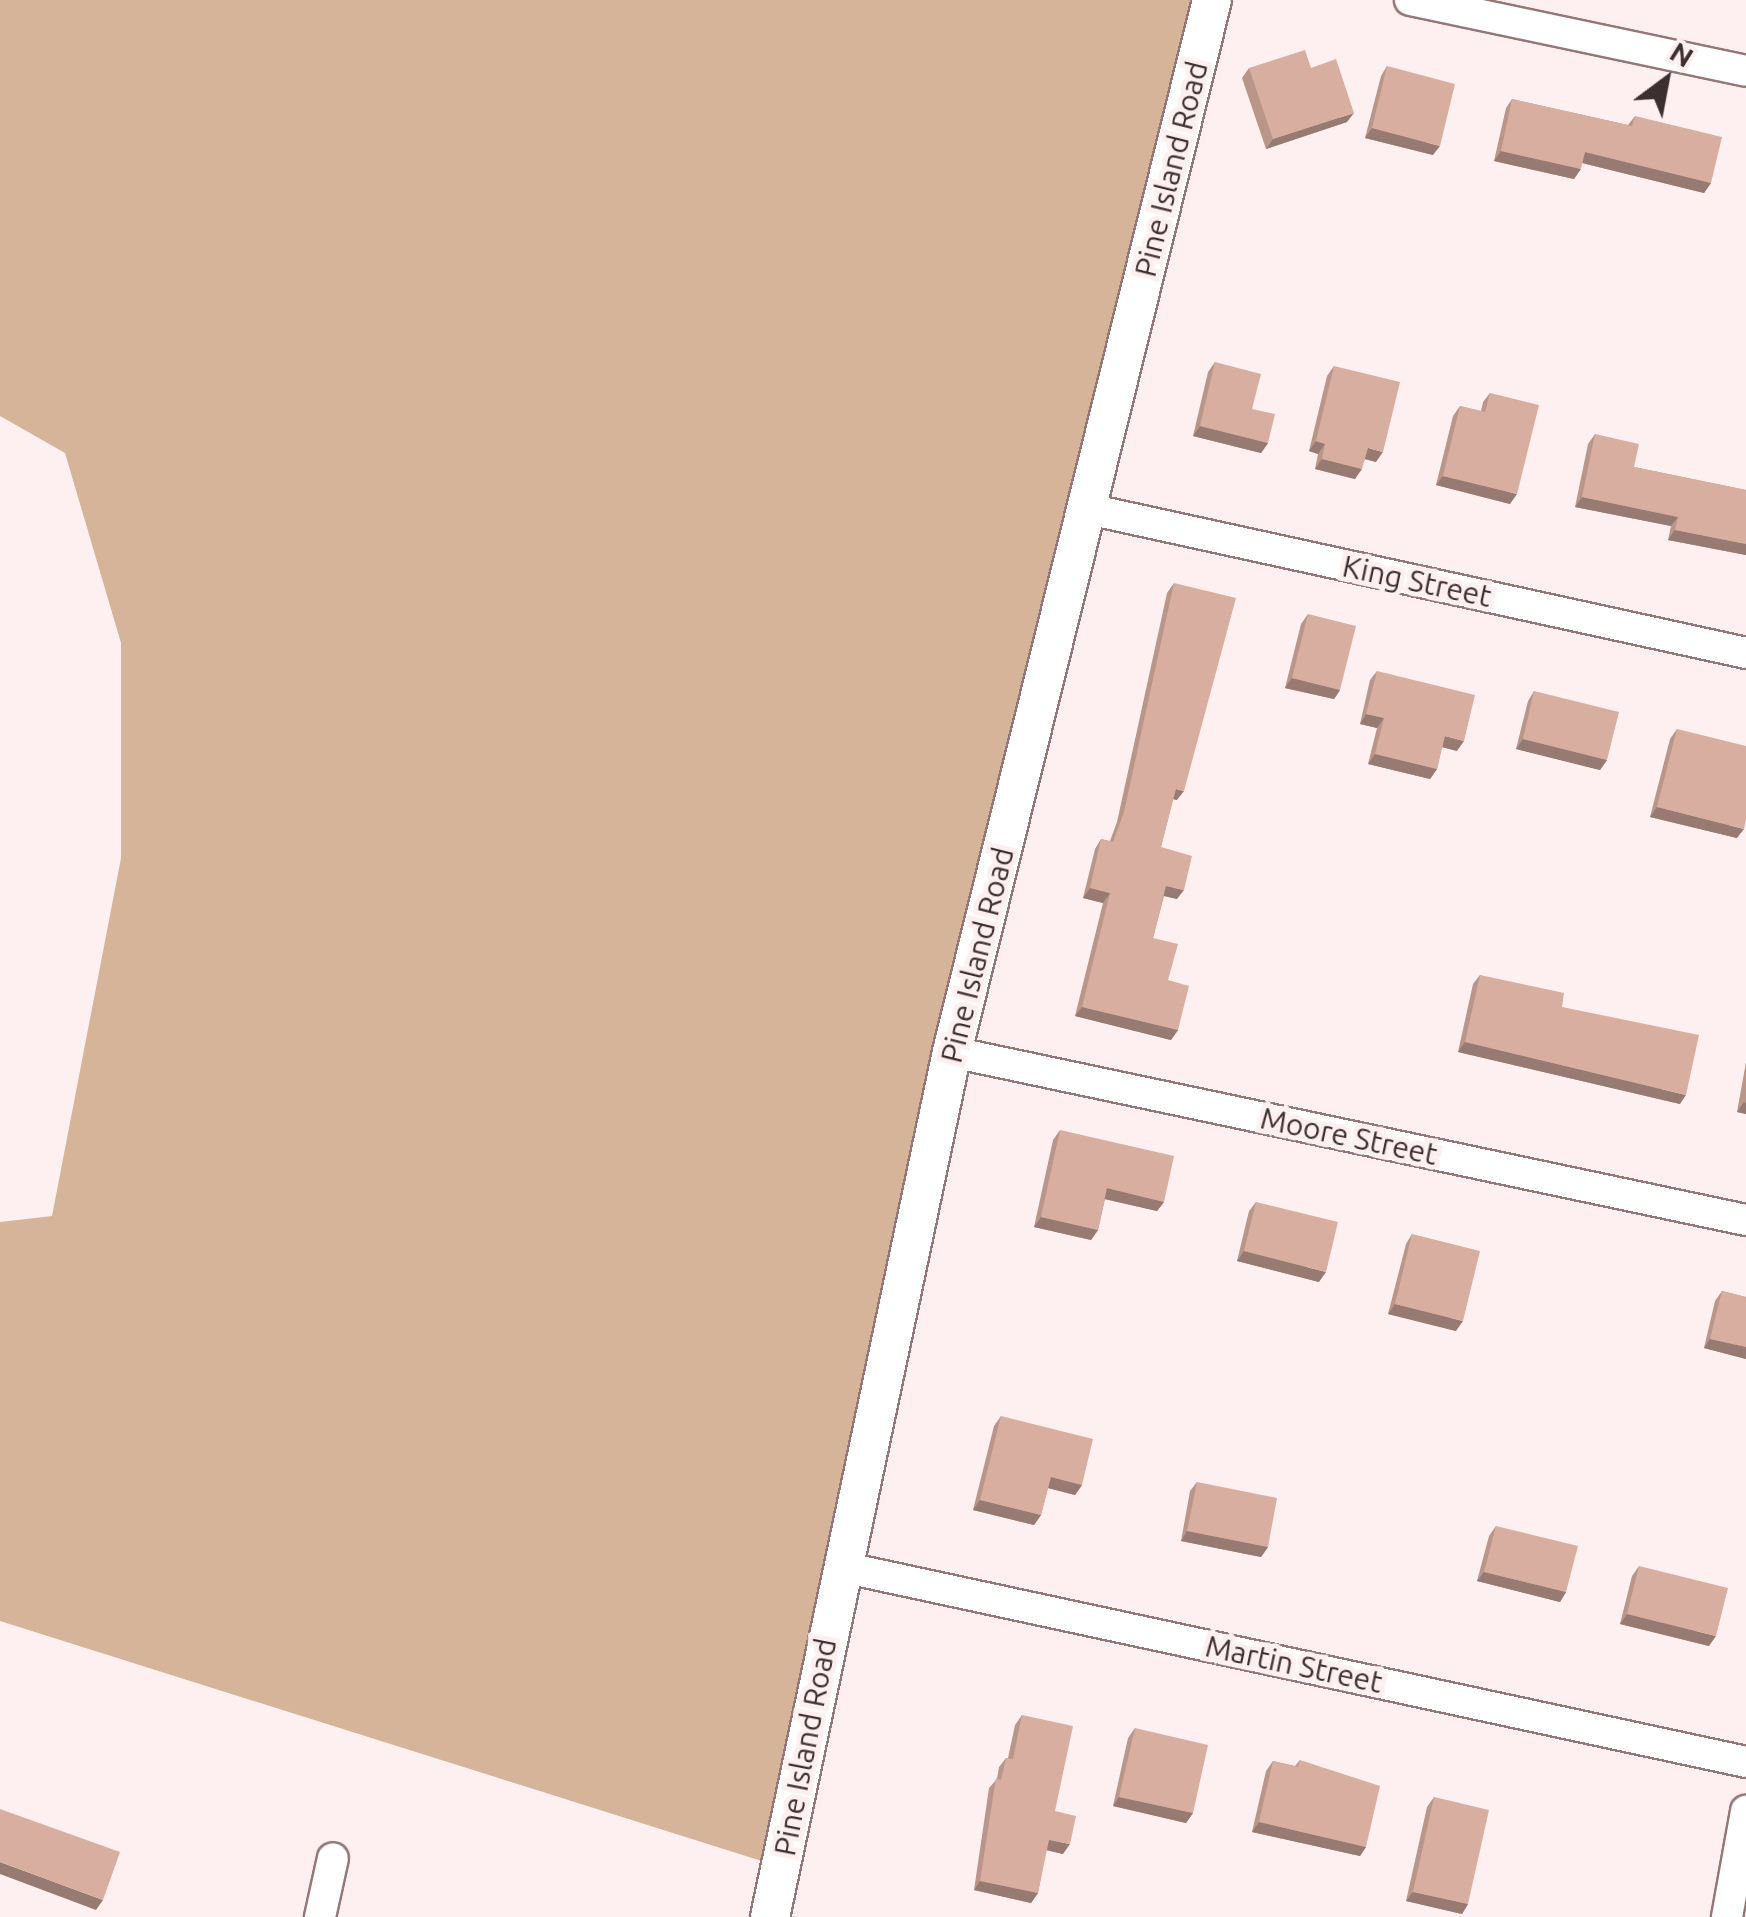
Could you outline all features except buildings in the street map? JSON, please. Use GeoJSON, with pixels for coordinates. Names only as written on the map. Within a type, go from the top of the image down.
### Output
{"type":"FeatureCollection","features":[{"type":"Feature","properties":{"kind":"street","name":"Pine Island Road"},"geometry":{"type":"LineString","coordinates":[[770,1917],[952,1052],[1212,0]]}},
{"type":"Feature","properties":{"kind":"street"},"geometry":{"type":"LineString","coordinates":[[1410,0],[1746,71]]}},
{"type":"Feature","properties":{"kind":"street","name":"King Street"},"geometry":{"type":"LineString","coordinates":[[1088,508],[1746,653]]}},
{"type":"Feature","properties":{"kind":"street","name":"Moore Street"},"geometry":{"type":"LineString","coordinates":[[952,1052],[1746,1220]]}},
{"type":"Feature","properties":{"kind":"street","name":"Martin Street"},"geometry":{"type":"LineString","coordinates":[[842,1567],[1746,1762]]}},
{"type":"Feature","properties":{"kind":"street"},"geometry":{"type":"LineString","coordinates":[[1727,1917],[1746,1812]]}},
{"type":"Feature","properties":{"kind":"street"},"geometry":{"type":"LineString","coordinates":[[320,1917],[333,1858]]}},
{"type":"Feature","properties":{"kind":"shaded area"},"geometry":{"type":"Polygon","coordinates":[[[0,0],[1214,0],[781,1867],[0,1621],[0,1222],[52,1216],[121,858],[121,643],[65,453],[0,416],[0,0]]]}}]}
